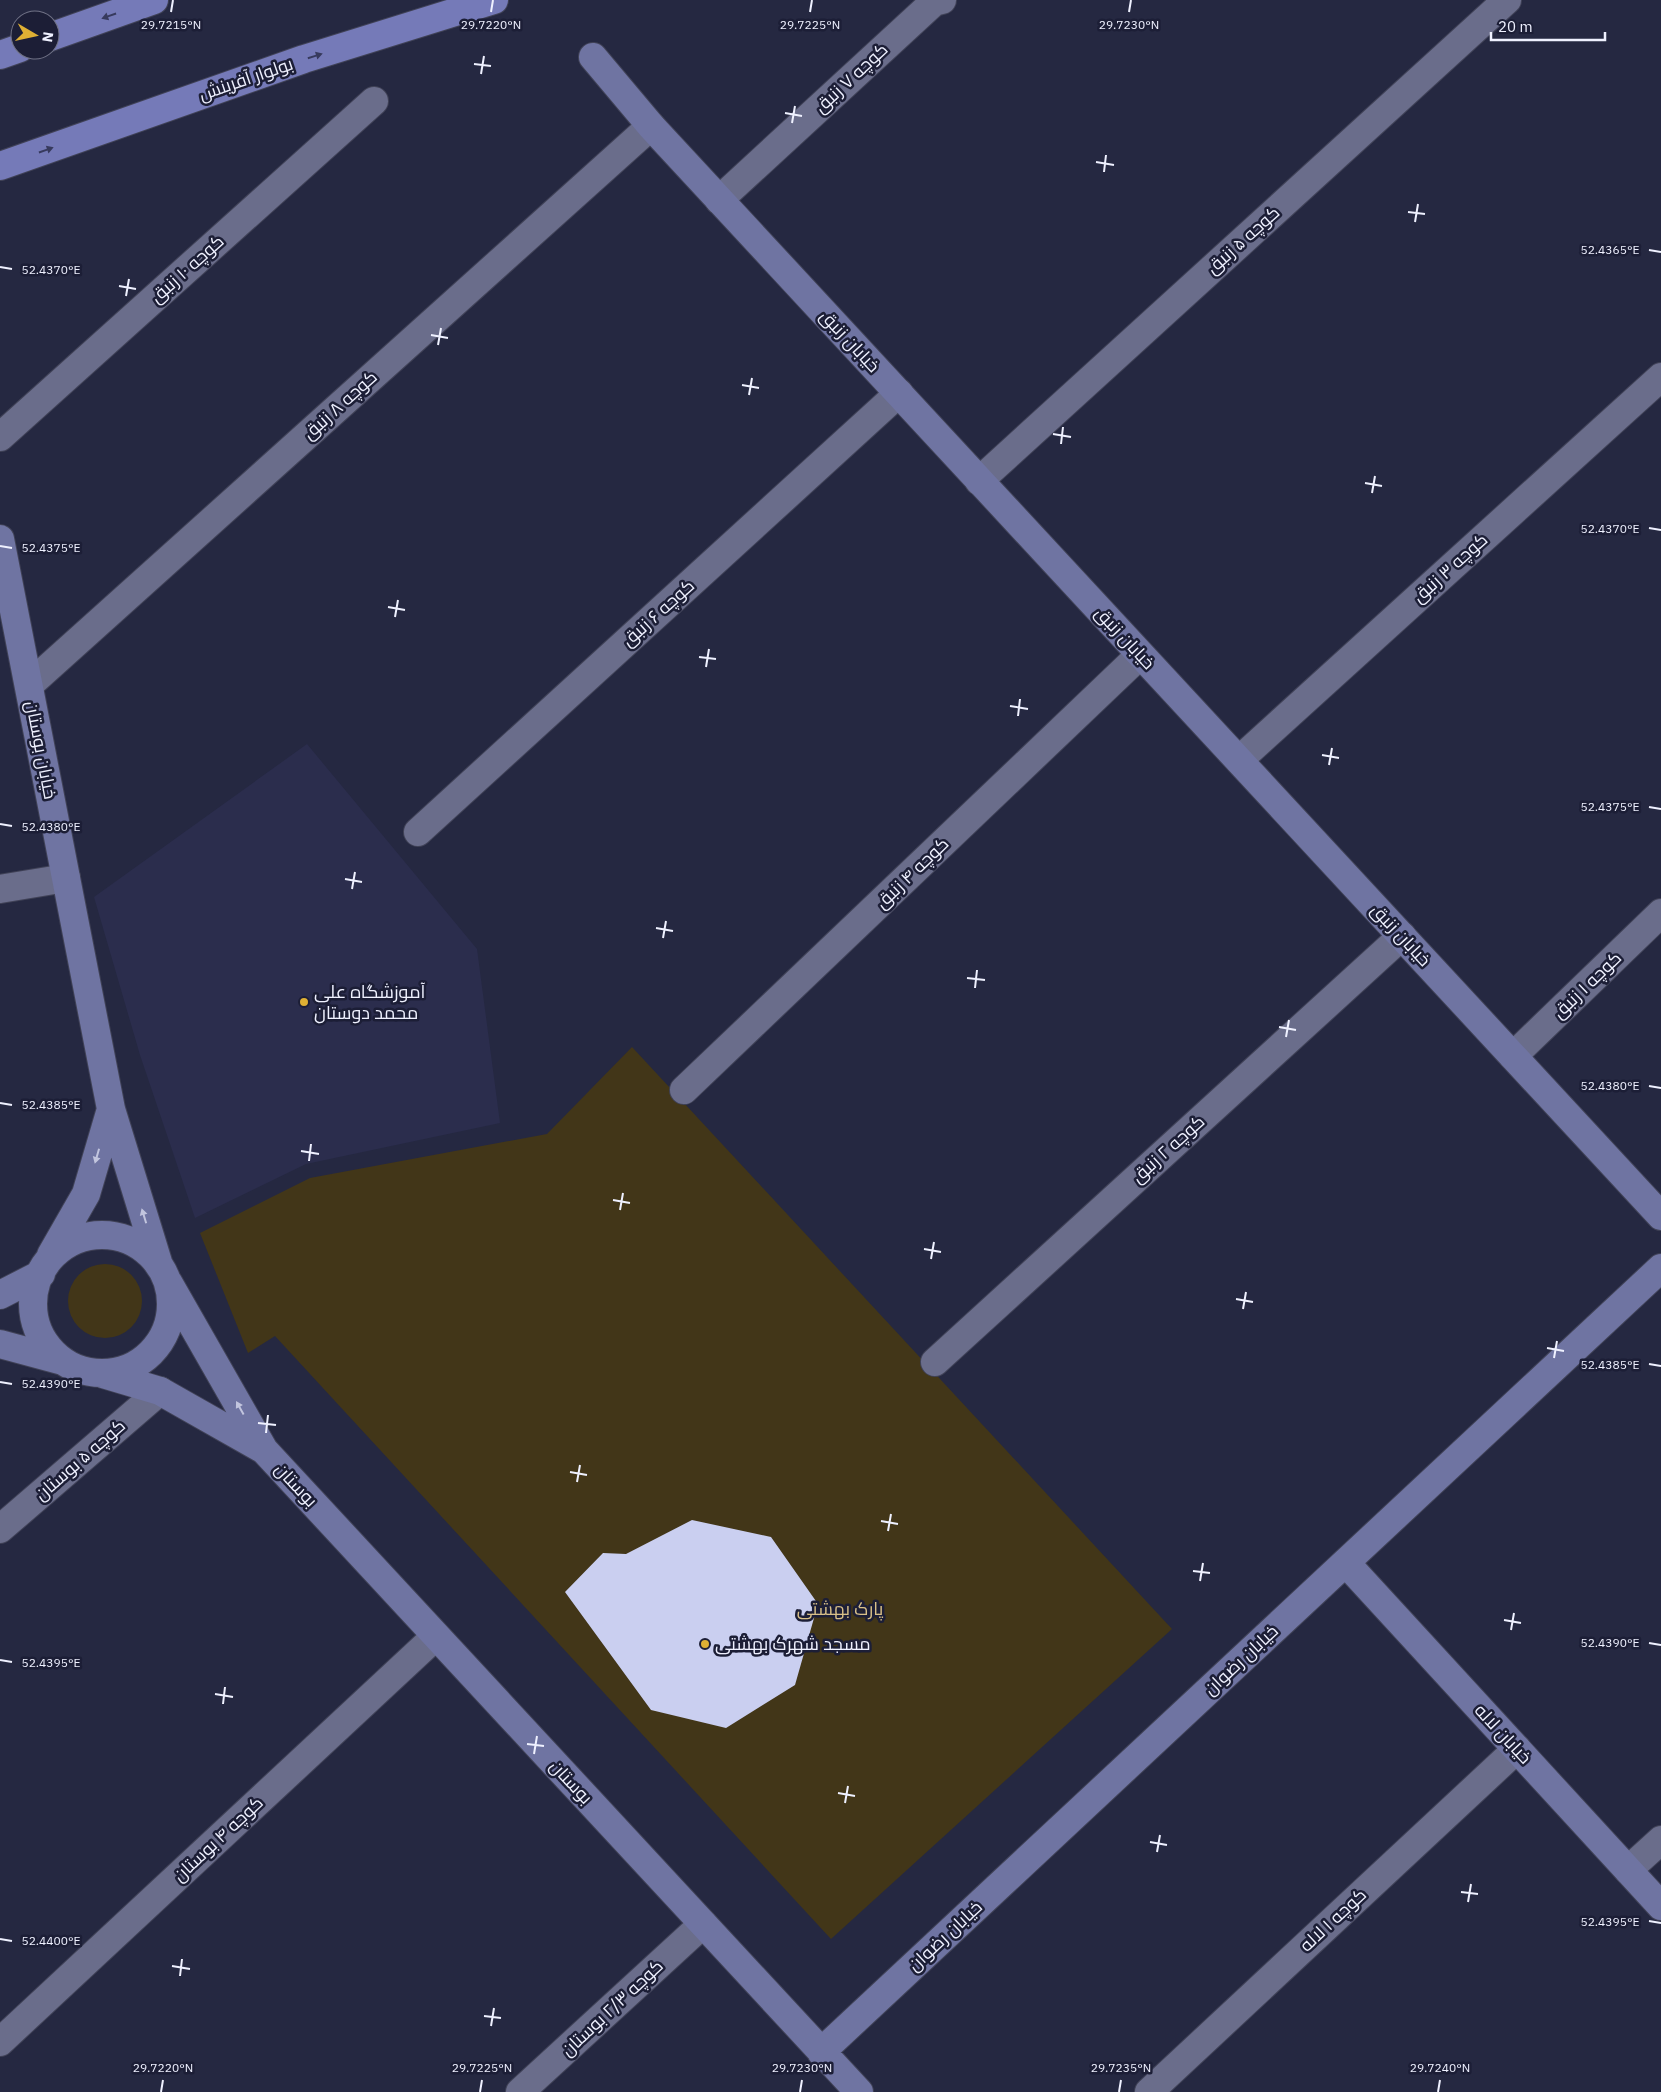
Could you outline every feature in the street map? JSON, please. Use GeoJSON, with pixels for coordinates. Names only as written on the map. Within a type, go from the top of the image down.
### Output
{"type":"FeatureCollection","features":[{"type":"Feature","properties":{"kind":"main road"},"geometry":{"type":"LineString","coordinates":[[60,33],[154,0]]}},
{"type":"Feature","properties":{"kind":"main road","name":"بولوار آفرینش"},"geometry":{"type":"LineString","coordinates":[[0,166],[304,59],[494,0]]}},
{"type":"Feature","properties":{"kind":"street","name":"کوچه ۷ زنبق"},"geometry":{"type":"LineString","coordinates":[[719,200],[934,2],[942,0]]}},
{"type":"Feature","properties":{"kind":"street","name":"کوچه ۵ زنبق"},"geometry":{"type":"LineString","coordinates":[[980,481],[1507,0]]}},
{"type":"Feature","properties":{"kind":"street","name":"خیابان زنبق"},"geometry":{"type":"LineString","coordinates":[[593,57],[651,126],[719,200],[1661,1216]]}},
{"type":"Feature","properties":{"kind":"street","name":"کوچه ۱۰ زنبق"},"geometry":{"type":"LineString","coordinates":[[0,437],[374,102]]}},
{"type":"Feature","properties":{"kind":"street","name":"کوچه ۸ زنبق"},"geometry":{"type":"LineString","coordinates":[[28,685],[651,126]]}},
{"type":"Feature","properties":{"kind":"street","name":"کوچه ۳ زنبق"},"geometry":{"type":"LineString","coordinates":[[1238,760],[1661,377]]}},
{"type":"Feature","properties":{"kind":"street","name":"کوچه ۶ زنبق"},"geometry":{"type":"LineString","coordinates":[[418,832],[899,394]]}},
{"type":"Feature","properties":{"kind":"street","name":"خیابان بوستان"},"geometry":{"type":"LineString","coordinates":[[0,539],[111,1109],[163,1272]]}},
{"type":"Feature","properties":{"kind":"street","name":"کوچه ۴ زنبق"},"geometry":{"type":"LineString","coordinates":[[684,1090],[1140,655]]}},
{"type":"Feature","properties":{"kind":"street"},"geometry":{"type":"LineString","coordinates":[[0,889],[66,878]]}},
{"type":"Feature","properties":{"kind":"street","name":"کوچه ۱ زنبق"},"geometry":{"type":"LineString","coordinates":[[1513,1056],[1661,913]]}},
{"type":"Feature","properties":{"kind":"street","name":"کوچه ۲ زنبق"},"geometry":{"type":"LineString","coordinates":[[935,1362],[1402,936]]}},
{"type":"Feature","properties":{"kind":"street"},"geometry":{"type":"LineString","coordinates":[[62,1361],[47,1346],[37,1327],[34,1306],[36,1284],[86,1194],[111,1109]]}},
{"type":"Feature","properties":{"kind":"street"},"geometry":{"type":"LineString","coordinates":[[0,1295],[44,1269],[61,1249],[80,1238],[102,1235],[123,1238],[142,1248],[163,1272],[264,1450]]}},
{"type":"Feature","properties":{"kind":"street","name":"خیابان رضوان"},"geometry":{"type":"LineString","coordinates":[[821,2052],[1661,1268]]}},
{"type":"Feature","properties":{"kind":"street"},"geometry":{"type":"LineString","coordinates":[[103,1374],[125,1370],[144,1360],[159,1344],[168,1325],[171,1303],[163,1272]]}},
{"type":"Feature","properties":{"kind":"street"},"geometry":{"type":"LineString","coordinates":[[0,1344],[62,1361],[81,1370],[103,1374],[160,1391],[264,1450]]}},
{"type":"Feature","properties":{"kind":"street","name":"کوچه ۵ بوستان"},"geometry":{"type":"LineString","coordinates":[[0,1529],[160,1391]]}},
{"type":"Feature","properties":{"kind":"street","name":"بوستان"},"geometry":{"type":"LineString","coordinates":[[264,1450],[859,2092]]}},
{"type":"Feature","properties":{"kind":"street","name":"خیابان لاله"},"geometry":{"type":"LineString","coordinates":[[1346,1563],[1661,1906]]}},
{"type":"Feature","properties":{"kind":"street","name":"کوچه ۴ بوستان"},"geometry":{"type":"LineString","coordinates":[[0,2042],[436,1636]]}},
{"type":"Feature","properties":{"kind":"street","name":"کوچه ۱ لاله"},"geometry":{"type":"LineString","coordinates":[[1148,2092],[1517,1749]]}},
{"type":"Feature","properties":{"kind":"street"},"geometry":{"type":"LineString","coordinates":[[1628,1870],[1661,1840]]}},
{"type":"Feature","properties":{"kind":"street","name":"کوچه ۲/۳ بوستان"},"geometry":{"type":"LineString","coordinates":[[520,2092],[703,1924]]}},
{"type":"Feature","properties":{"kind":"shaded area","name":"آموزشگاه علی محمد دوستان"},"geometry":{"type":"Polygon","coordinates":[[[307,744],[477,949],[500,1123],[306,1164],[195,1218],[140,1055],[94,897],[307,744]]]}},
{"type":"Feature","properties":{"kind":"green space","name":"پارک بهشتی"},"geometry":{"type":"Polygon","coordinates":[[[632,1047],[1172,1629],[831,1939],[275,1336],[248,1353],[200,1233],[310,1178],[547,1134],[632,1047]]]}},
{"type":"Feature","properties":{"kind":"green space"},"geometry":{"type":"Polygon","coordinates":[[[98,1264],[112,1264],[126,1270],[136,1280],[142,1294],[142,1308],[136,1322],[126,1332],[112,1338],[98,1338],[84,1332],[74,1322],[68,1308],[68,1294],[74,1280],[84,1270],[98,1264]]]}},
{"type":"Feature","properties":{"kind":"building","name":"مسجد شهرک بهشتی"},"geometry":{"type":"Polygon","coordinates":[[[692,1520],[771,1537],[818,1604],[795,1685],[726,1728],[651,1710],[565,1592],[603,1553],[626,1554],[692,1520]]]}},
{"type":"Feature","properties":{"kind":"place","name":"آموزشگاه علی محمد دوستان"},"geometry":{"type":"Point","coordinates":[304,1002]}},
{"type":"Feature","properties":{"kind":"place","name":"مسجد شهرک بهشتی"},"geometry":{"type":"Point","coordinates":[705,1644]}}]}
